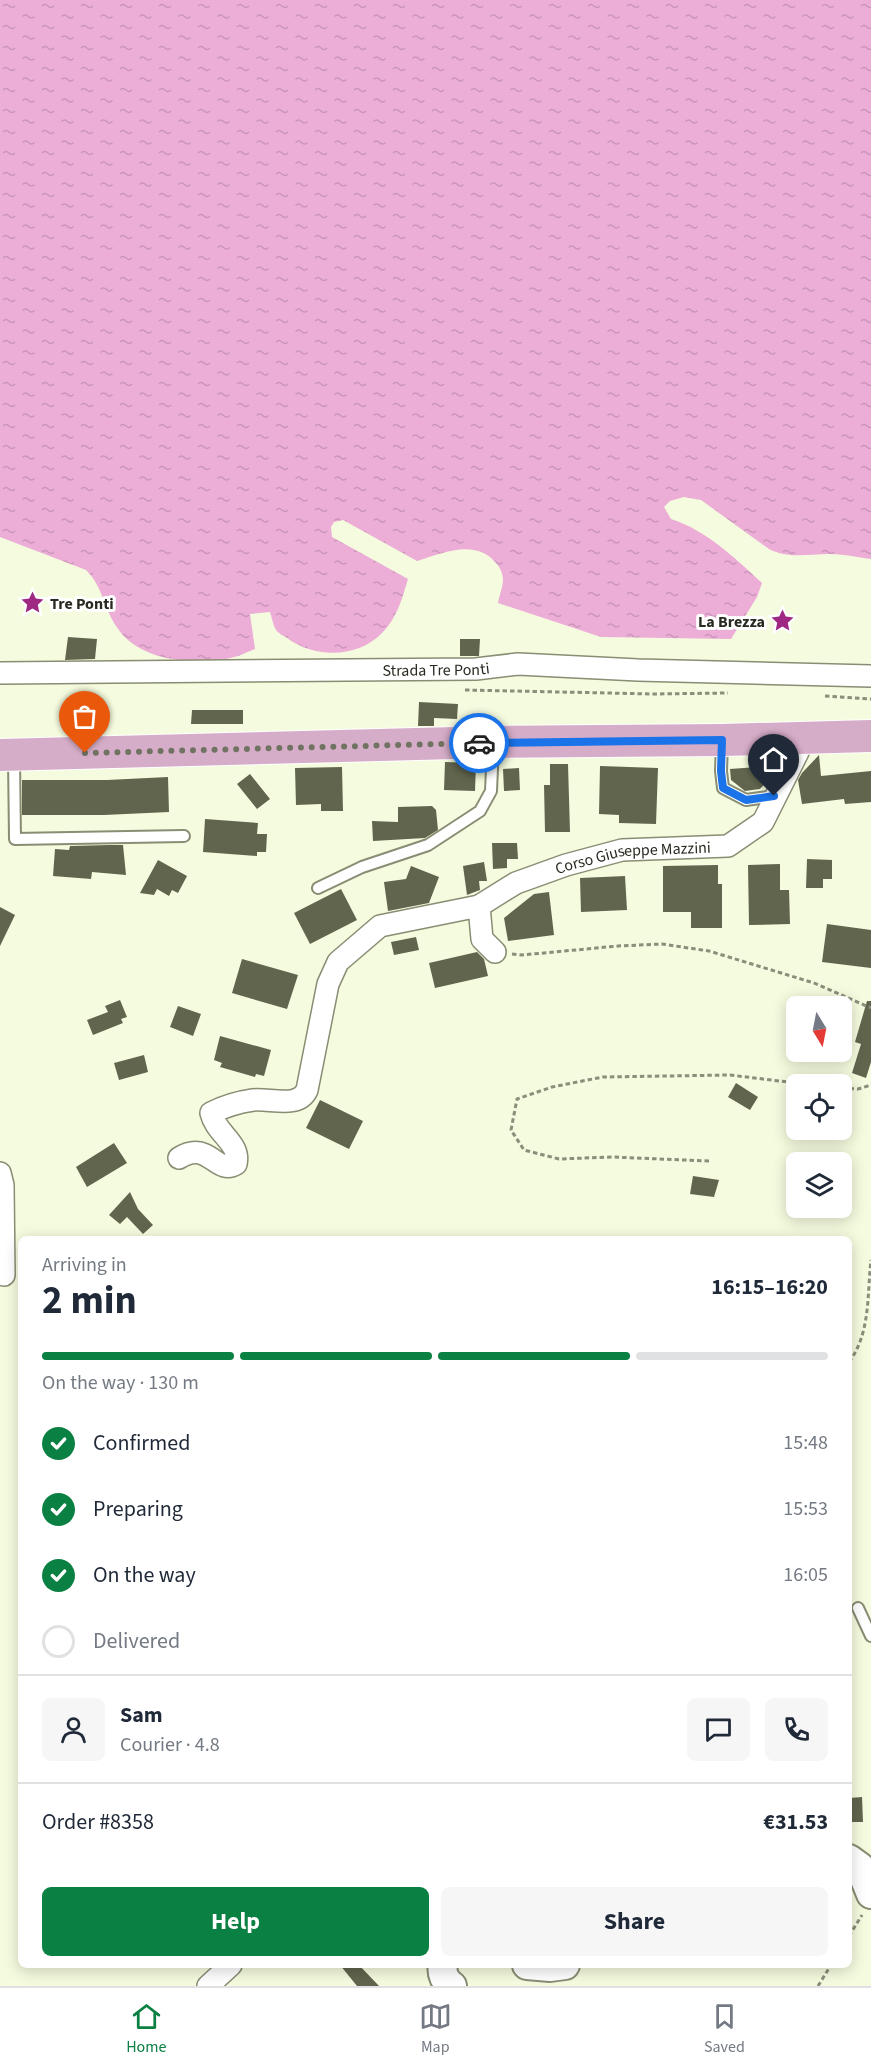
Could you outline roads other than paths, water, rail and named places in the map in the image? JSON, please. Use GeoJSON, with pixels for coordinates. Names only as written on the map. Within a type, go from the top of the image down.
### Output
{"type":"FeatureCollection","features":[{"type":"Feature","properties":{"kind":"main road"},"geometry":{"type":"LineString","coordinates":[[7,755],[493,742],[871,736]]}},
{"type":"Feature","properties":{"kind":"street","name":"Strada Tre Ponti"},"geometry":{"type":"LineString","coordinates":[[0,673],[476,669],[518,664],[638,670],[871,676]]}},
{"type":"Feature","properties":{"kind":"street","name":"Corso Giuseppe Mazzini"},"geometry":{"type":"LineString","coordinates":[[179,1158],[193,1151],[203,1153],[227,1167],[236,1164],[238,1158],[235,1147],[214,1124],[211,1113],[220,1108],[253,1100],[294,1101],[306,1094],[328,984],[338,962],[380,926],[479,906],[516,883],[566,865],[622,850],[728,846],[763,822],[798,752],[802,737]]}},
{"type":"Feature","properties":{"kind":"street"},"geometry":{"type":"LineString","coordinates":[[479,906],[482,939],[495,952]]}},
{"type":"Feature","properties":{"kind":"street"},"geometry":{"type":"LineString","coordinates":[[226,1092],[253,1100]]}},
{"type":"Feature","properties":{"kind":"street"},"geometry":{"type":"LineString","coordinates":[[0,1173],[3,1185],[4,1275]]}},
{"type":"Feature","properties":{"kind":"street"},"geometry":{"type":"LineString","coordinates":[[852,1861],[860,1867],[869,1893]]}},
{"type":"Feature","properties":{"kind":"street"},"geometry":{"type":"LineString","coordinates":[[208,1986],[228,1968]]}},
{"type":"Feature","properties":{"kind":"street"},"geometry":{"type":"LineString","coordinates":[[442,1968],[445,1979],[452,1986]]}},
{"type":"Feature","properties":{"kind":"lane"},"geometry":{"type":"LineString","coordinates":[[722,740],[723,788],[746,800],[774,796]]}},
{"type":"Feature","properties":{"kind":"lane"},"geometry":{"type":"LineString","coordinates":[[318,888],[362,867],[428,845],[480,811],[491,791],[493,742]]}},
{"type":"Feature","properties":{"kind":"lane"},"geometry":{"type":"LineString","coordinates":[[7,755],[15,839],[184,836]]}},
{"type":"Feature","properties":{"kind":"lane"},"geometry":{"type":"LineString","coordinates":[[858,1608],[871,1636]]}},
{"type":"Feature","properties":{"kind":"water"},"geometry":{"type":"Polygon","coordinates":[[[0,0],[871,0],[871,559],[840,554],[791,555],[776,552],[701,500],[684,497],[670,501],[664,507],[671,519],[708,537],[762,583],[757,597],[731,639],[601,637],[498,603],[503,578],[501,571],[488,555],[469,549],[437,554],[417,561],[343,520],[334,522],[331,527],[332,537],[408,579],[392,621],[372,642],[360,648],[335,653],[310,649],[298,645],[277,631],[270,612],[250,614],[255,649],[232,658],[180,660],[165,658],[137,647],[125,638],[116,626],[96,583],[86,570],[0,537],[0,0]]]}},
{"type":"Feature","properties":{"kind":"place","name":"Tre Ponti"},"geometry":{"type":"Point","coordinates":[32,603]}},
{"type":"Feature","properties":{"kind":"place","name":"La Brezza"},"geometry":{"type":"Point","coordinates":[783,621]}}]}
